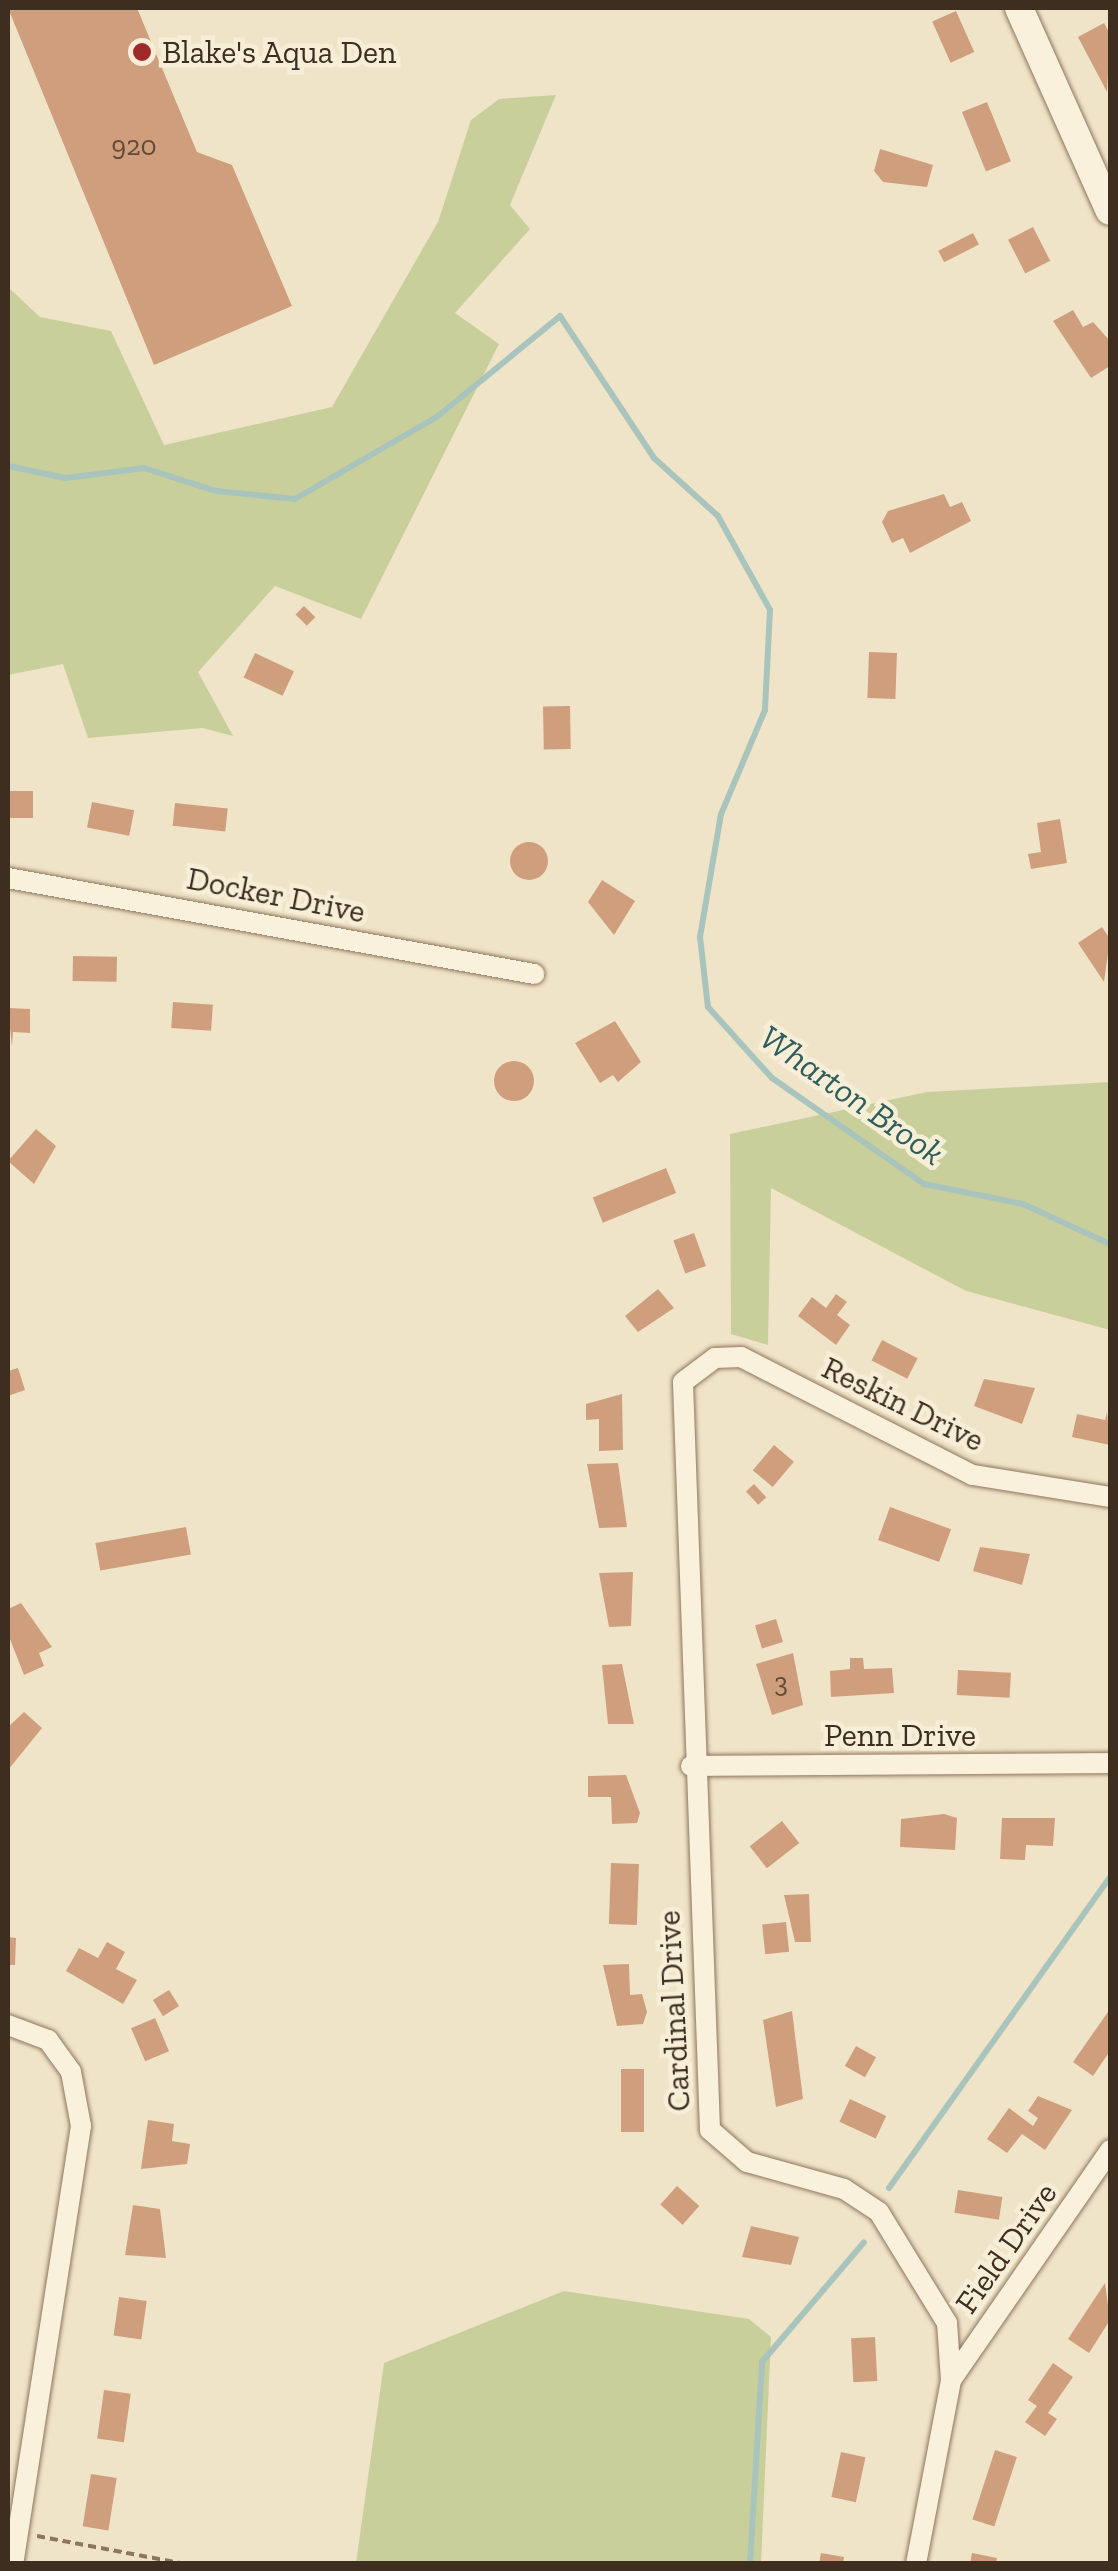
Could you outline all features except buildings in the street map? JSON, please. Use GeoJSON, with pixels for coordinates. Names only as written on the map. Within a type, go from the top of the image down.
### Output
{"type":"FeatureCollection","features":[{"type":"Feature","properties":{"kind":"main road"},"geometry":{"type":"LineString","coordinates":[[1018,8],[1110,210]]}},
{"type":"Feature","properties":{"kind":"street","name":"Docker Drive"},"geometry":{"type":"LineString","coordinates":[[8,878],[534,974]]}},
{"type":"Feature","properties":{"kind":"street","name":"Reskin Drive"},"geometry":{"type":"LineString","coordinates":[[683,1382],[715,1358],[741,1357],[973,1475],[1110,1498]]}},
{"type":"Feature","properties":{"kind":"street","name":"Cardinal Drive"},"geometry":{"type":"LineString","coordinates":[[683,1382],[691,1766],[710,2130],[747,2162],[844,2189],[879,2212],[947,2323],[951,2380],[916,2564]]}},
{"type":"Feature","properties":{"kind":"street","name":"Penn Drive"},"geometry":{"type":"LineString","coordinates":[[691,1766],[1110,1763]]}},
{"type":"Feature","properties":{"kind":"street"},"geometry":{"type":"LineString","coordinates":[[8,2025],[48,2040],[71,2072],[81,2126],[12,2564]]}},
{"type":"Feature","properties":{"kind":"street","name":"Field Drive"},"geometry":{"type":"LineString","coordinates":[[951,2380],[1110,2150]]}},
{"type":"Feature","properties":{"kind":"path"},"geometry":{"type":"LineString","coordinates":[[18,2532],[185,2564]]}},
{"type":"Feature","properties":{"kind":"green space"},"geometry":{"type":"Polygon","coordinates":[[[556,95],[510,205],[530,229],[455,313],[499,344],[361,619],[275,586],[198,672],[233,736],[202,728],[88,738],[63,664],[8,675],[8,287],[40,317],[111,331],[164,445],[332,407],[438,222],[471,120],[499,99],[556,95]]]}},
{"type":"Feature","properties":{"kind":"green space"},"geometry":{"type":"Polygon","coordinates":[[[1110,1082],[1110,1330],[966,1291],[771,1188],[768,1345],[731,1334],[730,1134],[927,1092],[1110,1082]]]}},
{"type":"Feature","properties":{"kind":"green space"},"geometry":{"type":"Polygon","coordinates":[[[564,2291],[749,2319],[771,2337],[761,2563],[356,2563],[384,2363],[564,2291]]]}},
{"type":"Feature","properties":{"kind":"waterway","name":"Wharton Brook"},"geometry":{"type":"LineString","coordinates":[[8,466],[66,478],[144,468],[216,491],[295,499],[438,416],[560,316],[654,458],[718,516],[770,610],[765,710],[721,814],[700,937],[708,1007],[772,1078],[924,1184],[1023,1204],[1110,1244]]}},
{"type":"Feature","properties":{"kind":"waterway"},"geometry":{"type":"LineString","coordinates":[[889,2188],[1110,1877]]}},
{"type":"Feature","properties":{"kind":"waterway"},"geometry":{"type":"LineString","coordinates":[[750,2564],[762,2362],[864,2242]]}},
{"type":"Feature","properties":{"kind":"place","name":"Blake's Aqua Den"},"geometry":{"type":"Point","coordinates":[142,52]}}]}
